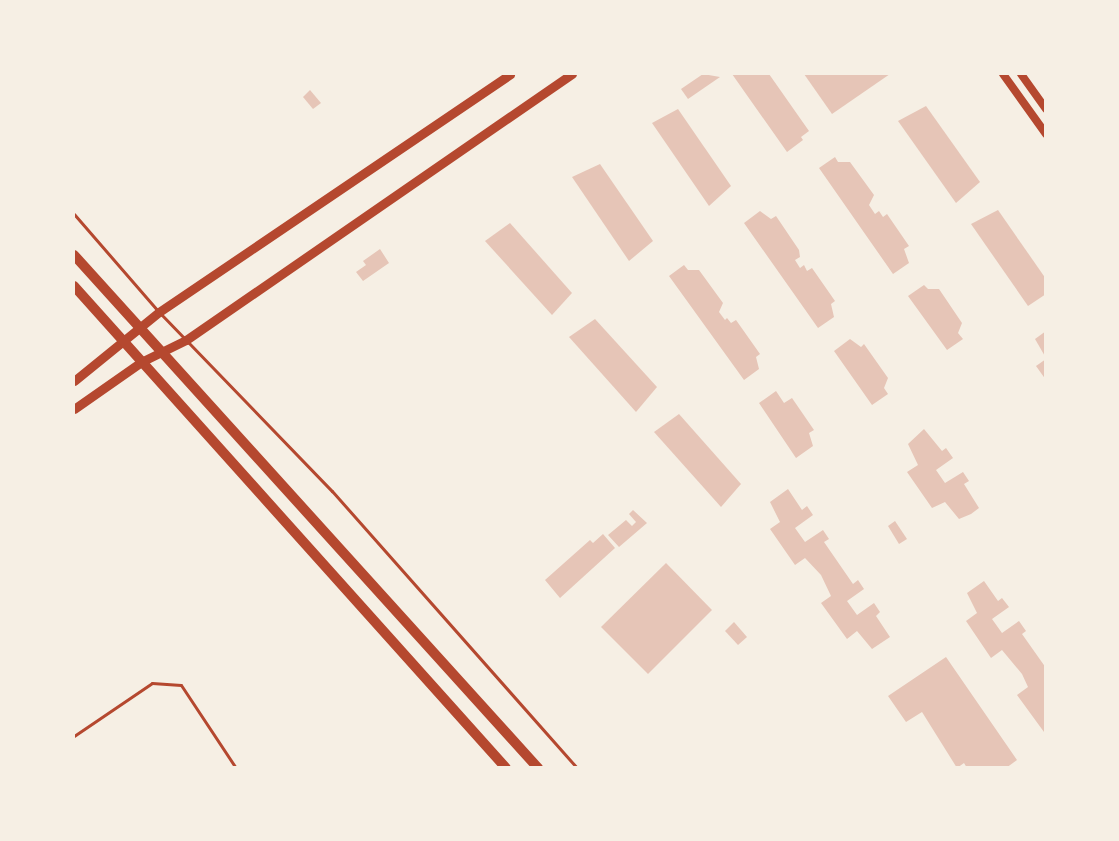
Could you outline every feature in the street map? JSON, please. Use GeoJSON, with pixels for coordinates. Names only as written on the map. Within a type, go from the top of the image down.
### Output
{"type":"FeatureCollection","features":[{"type":"Feature","properties":{"kind":"main road"},"geometry":{"type":"LineString","coordinates":[[74,381],[140,331],[159,312],[510,74]]}},
{"type":"Feature","properties":{"kind":"main road"},"geometry":{"type":"LineString","coordinates":[[74,409],[141,362],[186,340],[572,74]]}},
{"type":"Feature","properties":{"kind":"main road"},"geometry":{"type":"LineString","coordinates":[[74,255],[140,331],[538,768]]}},
{"type":"Feature","properties":{"kind":"main road"},"geometry":{"type":"LineString","coordinates":[[74,286],[506,768]]}},
{"type":"Feature","properties":{"kind":"street"},"geometry":{"type":"LineString","coordinates":[[1003,74],[1046,134]]}},
{"type":"Feature","properties":{"kind":"street"},"geometry":{"type":"LineString","coordinates":[[1021,74],[1046,109]]}},
{"type":"Feature","properties":{"kind":"lane"},"geometry":{"type":"LineString","coordinates":[[74,214],[159,312],[332,491],[577,768]]}},
{"type":"Feature","properties":{"kind":"lane"},"geometry":{"type":"LineString","coordinates":[[74,736],[152,683],[181,685],[236,768]]}},
{"type":"Feature","properties":{"kind":"building"},"geometry":{"type":"Polygon","coordinates":[[[703,74],[720,77],[688,99],[681,89],[703,74]]]}},
{"type":"Feature","properties":{"kind":"building"},"geometry":{"type":"Polygon","coordinates":[[[732,74],[769,74],[809,131],[801,137],[803,140],[787,152],[732,74]]]}},
{"type":"Feature","properties":{"kind":"building"},"geometry":{"type":"Polygon","coordinates":[[[804,74],[890,74],[832,114],[804,74]]]}},
{"type":"Feature","properties":{"kind":"building"},"geometry":{"type":"Polygon","coordinates":[[[310,90],[321,103],[313,109],[303,97],[310,90]]]}},
{"type":"Feature","properties":{"kind":"building"},"geometry":{"type":"Polygon","coordinates":[[[926,106],[980,182],[956,203],[898,121],[926,106]]]}},
{"type":"Feature","properties":{"kind":"building"},"geometry":{"type":"Polygon","coordinates":[[[678,109],[731,186],[709,206],[652,123],[678,109]]]}},
{"type":"Feature","properties":{"kind":"building"},"geometry":{"type":"Polygon","coordinates":[[[835,157],[838,162],[850,162],[874,195],[869,205],[875,214],[879,211],[883,217],[887,214],[909,246],[904,249],[909,263],[893,274],[819,168],[835,157]]]}},
{"type":"Feature","properties":{"kind":"building"},"geometry":{"type":"Polygon","coordinates":[[[600,164],[653,241],[629,261],[572,177],[600,164]]]}},
{"type":"Feature","properties":{"kind":"building"},"geometry":{"type":"Polygon","coordinates":[[[998,210],[1046,279],[1046,294],[1028,306],[971,224],[998,210]]]}},
{"type":"Feature","properties":{"kind":"building"},"geometry":{"type":"Polygon","coordinates":[[[760,211],[771,219],[776,216],[799,250],[800,257],[795,260],[800,268],[804,265],[807,271],[812,268],[835,301],[831,304],[834,317],[818,328],[744,223],[760,211]]]}},
{"type":"Feature","properties":{"kind":"building"},"geometry":{"type":"Polygon","coordinates":[[[510,223],[572,293],[552,315],[485,241],[510,223]]]}},
{"type":"Feature","properties":{"kind":"building"},"geometry":{"type":"Polygon","coordinates":[[[380,249],[389,263],[363,281],[356,272],[366,265],[363,261],[380,249]]]}},
{"type":"Feature","properties":{"kind":"building"},"geometry":{"type":"Polygon","coordinates":[[[684,265],[688,270],[699,270],[723,303],[719,312],[725,320],[727,318],[731,323],[736,320],[760,354],[756,357],[759,369],[744,380],[669,276],[684,265]]]}},
{"type":"Feature","properties":{"kind":"building"},"geometry":{"type":"Polygon","coordinates":[[[924,285],[928,289],[939,289],[962,323],[958,333],[963,339],[947,350],[908,296],[924,285]]]}},
{"type":"Feature","properties":{"kind":"building"},"geometry":{"type":"Polygon","coordinates":[[[595,319],[657,387],[636,412],[569,337],[595,319]]]}},
{"type":"Feature","properties":{"kind":"building"},"geometry":{"type":"Polygon","coordinates":[[[1046,331],[1046,358],[1035,339],[1046,331]]]}},
{"type":"Feature","properties":{"kind":"building"},"geometry":{"type":"Polygon","coordinates":[[[850,339],[861,347],[864,344],[888,378],[884,388],[888,394],[872,405],[834,351],[850,339]]]}},
{"type":"Feature","properties":{"kind":"building"},"geometry":{"type":"Polygon","coordinates":[[[1046,359],[1046,380],[1036,366],[1046,359]]]}},
{"type":"Feature","properties":{"kind":"building"},"geometry":{"type":"Polygon","coordinates":[[[776,391],[784,403],[792,398],[814,430],[809,433],[813,446],[796,458],[759,403],[776,391]]]}},
{"type":"Feature","properties":{"kind":"building"},"geometry":{"type":"Polygon","coordinates":[[[679,414],[741,484],[721,507],[654,432],[679,414]]]}},
{"type":"Feature","properties":{"kind":"building"},"geometry":{"type":"Polygon","coordinates":[[[924,429],[942,451],[946,448],[953,458],[936,470],[945,483],[963,472],[969,481],[964,484],[979,508],[971,514],[959,519],[945,502],[932,508],[907,472],[918,465],[908,444],[924,429]]]}},
{"type":"Feature","properties":{"kind":"building"},"geometry":{"type":"Polygon","coordinates":[[[788,489],[802,510],[807,506],[813,515],[795,528],[805,542],[823,530],[829,539],[824,542],[853,584],[858,580],[864,589],[847,601],[857,615],[874,603],[880,612],[876,616],[890,637],[872,649],[857,631],[847,639],[821,603],[831,596],[821,575],[805,558],[795,565],[770,529],[780,522],[770,502],[788,489]]]}},
{"type":"Feature","properties":{"kind":"building"},"geometry":{"type":"Polygon","coordinates":[[[633,510],[647,523],[619,547],[608,535],[626,520],[632,526],[636,522],[629,514],[633,510]]]}},
{"type":"Feature","properties":{"kind":"building"},"geometry":{"type":"Polygon","coordinates":[[[895,521],[907,539],[899,544],[888,526],[895,521]]]}},
{"type":"Feature","properties":{"kind":"building"},"geometry":{"type":"Polygon","coordinates":[[[603,534],[615,548],[560,598],[545,580],[590,540],[593,543],[603,534]]]}},
{"type":"Feature","properties":{"kind":"building"},"geometry":{"type":"Polygon","coordinates":[[[666,563],[712,610],[648,674],[601,627],[666,563]]]}},
{"type":"Feature","properties":{"kind":"building"},"geometry":{"type":"Polygon","coordinates":[[[984,581],[998,601],[1002,598],[1009,607],[992,619],[1002,633],[1019,621],[1026,631],[1022,634],[1046,668],[1044,732],[1017,695],[1028,687],[1022,674],[1002,650],[991,658],[966,621],[977,613],[967,593],[984,581]]]}},
{"type":"Feature","properties":{"kind":"building"},"geometry":{"type":"Polygon","coordinates":[[[734,622],[747,637],[738,645],[725,631],[734,622]]]}},
{"type":"Feature","properties":{"kind":"building"},"geometry":{"type":"Polygon","coordinates":[[[946,657],[1017,760],[1006,768],[967,768],[964,763],[957,768],[922,712],[906,722],[888,696],[946,657]]]}}]}
